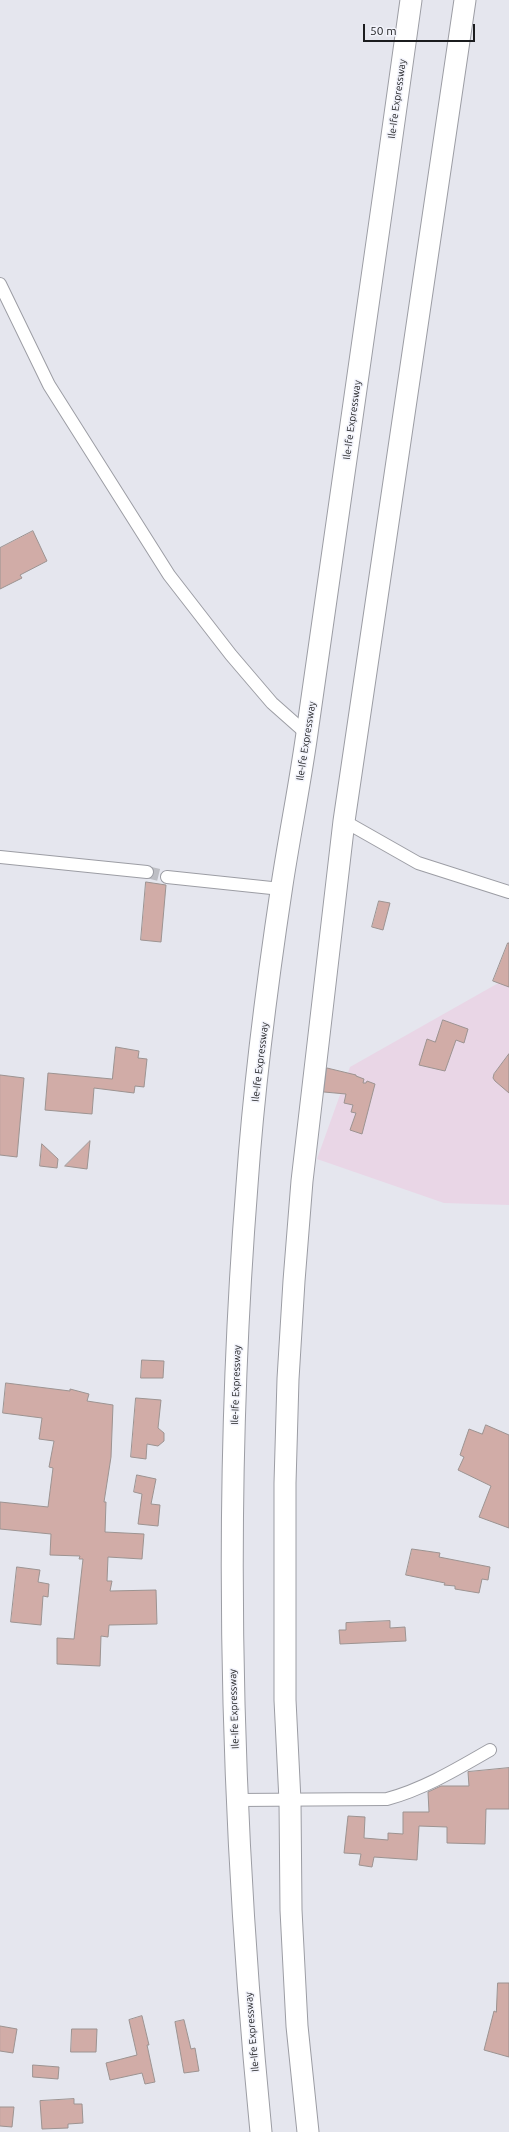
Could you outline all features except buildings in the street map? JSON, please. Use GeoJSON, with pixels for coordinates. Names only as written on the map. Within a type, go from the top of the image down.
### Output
{"type":"FeatureCollection","features":[{"type":"Feature","properties":{"kind":"highway","name":"Ile-Ife Expressway"},"geometry":{"type":"LineString","coordinates":[[261,2132],[250,2013],[237,1800],[232,1584],[236,1375],[240,1270],[247,1177],[281,889],[307,734],[411,0]]}},
{"type":"Feature","properties":{"kind":"highway"},"geometry":{"type":"LineString","coordinates":[[308,2132],[298,2026],[292,1933],[290,1801],[285,1700],[284,1598],[288,1371],[302,1182],[344,821],[465,0]]}},
{"type":"Feature","properties":{"kind":"street"},"geometry":{"type":"LineString","coordinates":[[0,284],[49,385],[169,574],[231,655],[272,703],[307,734]]}},
{"type":"Feature","properties":{"kind":"street"},"geometry":{"type":"LineString","coordinates":[[344,821],[418,863],[509,892]]}},
{"type":"Feature","properties":{"kind":"street"},"geometry":{"type":"LineString","coordinates":[[0,857],[147,872]]}},
{"type":"Feature","properties":{"kind":"street"},"geometry":{"type":"LineString","coordinates":[[167,877],[281,889]]}},
{"type":"Feature","properties":{"kind":"street"},"geometry":{"type":"LineString","coordinates":[[237,1800],[290,1801],[324,1798],[387,1799],[408,1793],[444,1777],[490,1750]]}},
{"type":"Feature","properties":{"kind":"shaded area"},"geometry":{"type":"Polygon","coordinates":[[[509,977],[509,1205],[444,1203],[317,1159],[350,1067],[509,977]]]}},
{"type":"Feature","properties":{"kind":"tunnel"},"geometry":{"type":"LineString","coordinates":[[147,872],[167,877]]}}]}
